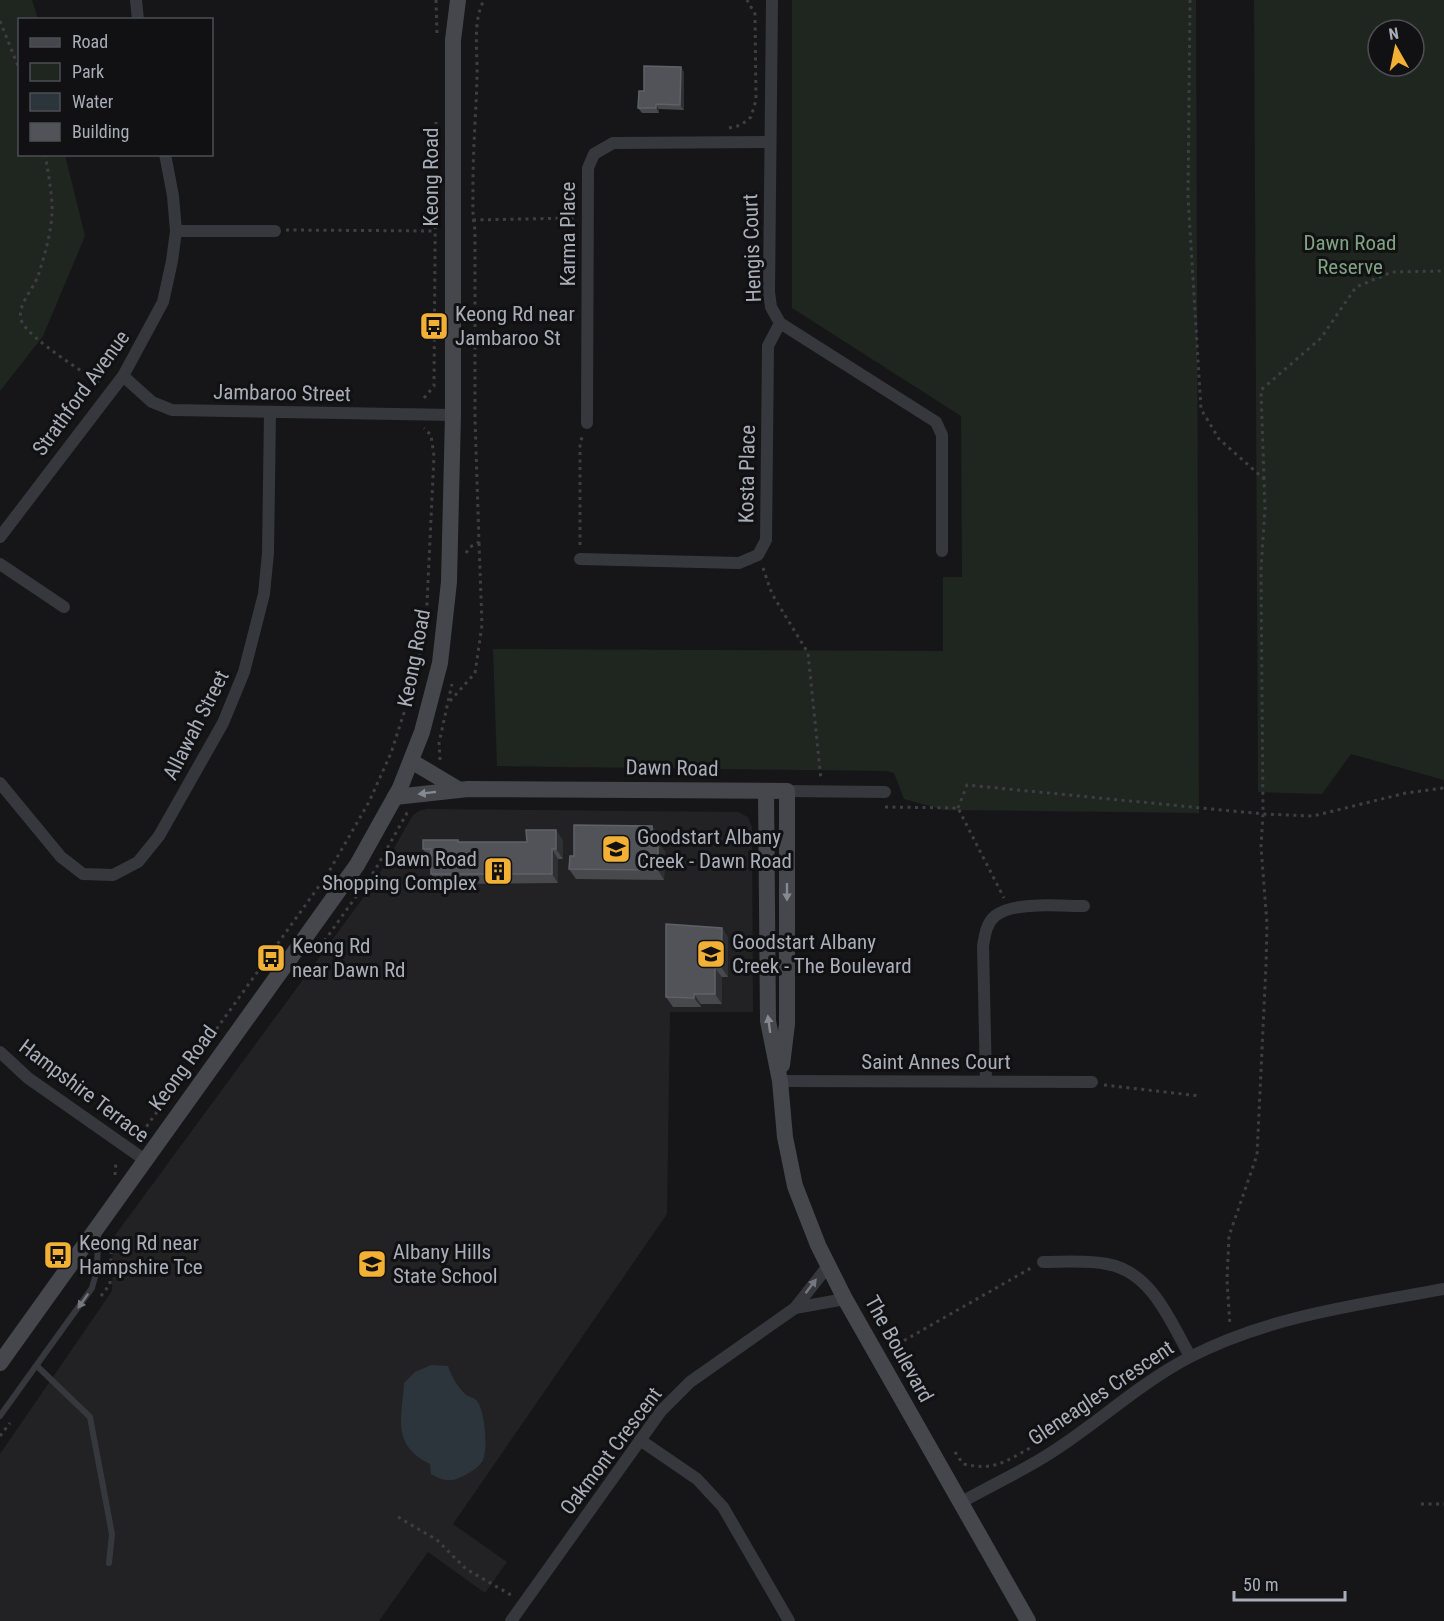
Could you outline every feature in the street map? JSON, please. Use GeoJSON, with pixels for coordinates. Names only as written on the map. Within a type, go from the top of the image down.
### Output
{"type":"FeatureCollection","features":[{"type":"Feature","properties":{"kind":"street"},"geometry":{"type":"LineString","coordinates":[[136,0],[138,18]]}},
{"type":"Feature","properties":{"kind":"street","name":"Keong Road"},"geometry":{"type":"LineString","coordinates":[[0,1363],[105,1226],[145,1160],[357,865],[395,797],[422,732],[441,663],[449,582],[453,415],[453,40],[458,0]]}},
{"type":"Feature","properties":{"kind":"street","name":"Hengis Court"},"geometry":{"type":"LineString","coordinates":[[771,0],[769,292],[771,307],[780,323],[936,422],[942,435],[942,551]]}},
{"type":"Feature","properties":{"kind":"street","name":"Karma Place"},"geometry":{"type":"LineString","coordinates":[[587,423],[588,168],[594,154],[613,143],[770,142]]}},
{"type":"Feature","properties":{"kind":"street","name":"Strathford Avenue"},"geometry":{"type":"LineString","coordinates":[[0,537],[123,376],[163,302],[176,231],[173,196],[165,156]]}},
{"type":"Feature","properties":{"kind":"street"},"geometry":{"type":"LineString","coordinates":[[176,231],[275,231]]}},
{"type":"Feature","properties":{"kind":"street","name":"Kosta Place"},"geometry":{"type":"LineString","coordinates":[[580,559],[739,563],[758,555],[766,540],[768,346],[780,323]]}},
{"type":"Feature","properties":{"kind":"street","name":"Jambaroo Street"},"geometry":{"type":"LineString","coordinates":[[123,376],[152,402],[172,410],[453,415]]}},
{"type":"Feature","properties":{"kind":"street","name":"Allawah Street"},"geometry":{"type":"LineString","coordinates":[[0,783],[61,857],[83,874],[113,875],[138,862],[159,836],[223,723],[247,661],[264,594],[268,553],[270,412]]}},
{"type":"Feature","properties":{"kind":"street"},"geometry":{"type":"LineString","coordinates":[[0,564],[64,607]]}},
{"type":"Feature","properties":{"kind":"street","name":"Dawn Road"},"geometry":{"type":"LineString","coordinates":[[411,762],[458,789]]}},
{"type":"Feature","properties":{"kind":"street","name":"Dawn Road"},"geometry":{"type":"LineString","coordinates":[[395,797],[458,789],[885,792]]}},
{"type":"Feature","properties":{"kind":"street","name":"The Boulevard"},"geometry":{"type":"LineString","coordinates":[[766,791],[768,1021],[780,1081],[785,1137],[795,1186],[818,1245],[845,1299],[1028,1621]]}},
{"type":"Feature","properties":{"kind":"street","name":"The Boulevard"},"geometry":{"type":"LineString","coordinates":[[780,1081],[787,1024],[787,791]]}},
{"type":"Feature","properties":{"kind":"street"},"geometry":{"type":"LineString","coordinates":[[986,1081],[985,932],[995,916],[1013,909],[1025,906],[1084,906]]}},
{"type":"Feature","properties":{"kind":"street","name":"Hampshire Terrace"},"geometry":{"type":"LineString","coordinates":[[0,1052],[28,1078],[145,1160]]}},
{"type":"Feature","properties":{"kind":"street","name":"Saint Annes Court"},"geometry":{"type":"LineString","coordinates":[[780,1081],[1092,1082]]}},
{"type":"Feature","properties":{"kind":"street"},"geometry":{"type":"LineString","coordinates":[[1043,1262],[1106,1264],[1126,1269],[1142,1281],[1158,1299],[1190,1356]]}},
{"type":"Feature","properties":{"kind":"street","name":"Oakmont Crescent"},"geometry":{"type":"LineString","coordinates":[[514,1620],[661,1411],[690,1382],[795,1308],[828,1266]]}},
{"type":"Feature","properties":{"kind":"street","name":"Gleneagles Crescent"},"geometry":{"type":"LineString","coordinates":[[960,1503],[1051,1453],[1152,1379],[1190,1356],[1274,1323],[1444,1289]]}},
{"type":"Feature","properties":{"kind":"street","name":"Oakmont Crescent"},"geometry":{"type":"LineString","coordinates":[[795,1308],[845,1299]]}},
{"type":"Feature","properties":{"kind":"street"},"geometry":{"type":"LineString","coordinates":[[640,1440],[697,1479],[723,1507],[789,1621]]}},
{"type":"Feature","properties":{"kind":"lane"},"geometry":{"type":"LineString","coordinates":[[0,1416],[92,1288],[105,1226]]}},
{"type":"Feature","properties":{"kind":"lane"},"geometry":{"type":"LineString","coordinates":[[38,1366],[90,1417],[112,1534],[109,1563]]}},
{"type":"Feature","properties":{"kind":"path"},"geometry":{"type":"LineString","coordinates":[[436,0],[437,35]]}},
{"type":"Feature","properties":{"kind":"path"},"geometry":{"type":"LineString","coordinates":[[732,142],[729,128],[741,125],[751,117],[756,100],[755,14],[747,0]]}},
{"type":"Feature","properties":{"kind":"path"},"geometry":{"type":"LineString","coordinates":[[1190,0],[1188,197],[1201,409],[1219,439],[1264,479]]}},
{"type":"Feature","properties":{"kind":"path"},"geometry":{"type":"LineString","coordinates":[[0,21],[18,66]]}},
{"type":"Feature","properties":{"kind":"path"},"geometry":{"type":"LineString","coordinates":[[424,398],[434,386],[436,116]]}},
{"type":"Feature","properties":{"kind":"path"},"geometry":{"type":"LineString","coordinates":[[45,156],[52,207],[50,231],[35,285],[21,309],[22,321],[30,334],[110,391]]}},
{"type":"Feature","properties":{"kind":"path"},"geometry":{"type":"LineString","coordinates":[[473,220],[588,218]]}},
{"type":"Feature","properties":{"kind":"path"},"geometry":{"type":"LineString","coordinates":[[275,231],[294,228],[435,231]]}},
{"type":"Feature","properties":{"kind":"path"},"geometry":{"type":"LineString","coordinates":[[1231,1338],[1227,1280],[1229,1236],[1257,1155],[1267,934],[1261,847],[1263,814],[1261,568],[1265,508],[1260,390],[1321,338],[1356,287],[1392,272],[1444,271]]}},
{"type":"Feature","properties":{"kind":"path"},"geometry":{"type":"LineString","coordinates":[[580,559],[580,443],[587,423]]}},
{"type":"Feature","properties":{"kind":"path"},"geometry":{"type":"LineString","coordinates":[[134,1134],[144,1130],[327,875],[369,802],[391,753],[414,682],[426,624],[434,456],[431,435],[424,428]]}},
{"type":"Feature","properties":{"kind":"path"},"geometry":{"type":"LineString","coordinates":[[449,702],[475,674],[482,625],[479,542]]}},
{"type":"Feature","properties":{"kind":"path"},"geometry":{"type":"LineString","coordinates":[[758,555],[772,594],[808,653],[822,792]]}},
{"type":"Feature","properties":{"kind":"path"},"geometry":{"type":"LineString","coordinates":[[1013,909],[1005,899],[958,808],[967,785],[1263,814],[1313,816],[1406,793],[1444,788]]}},
{"type":"Feature","properties":{"kind":"path"},"geometry":{"type":"LineString","coordinates":[[314,954],[375,870],[407,813],[415,807]]}},
{"type":"Feature","properties":{"kind":"path"},"geometry":{"type":"LineString","coordinates":[[885,807],[958,808]]}},
{"type":"Feature","properties":{"kind":"path"},"geometry":{"type":"LineString","coordinates":[[1092,1082],[1110,1087],[1200,1096]]}},
{"type":"Feature","properties":{"kind":"path"},"geometry":{"type":"LineString","coordinates":[[97,1302],[110,1284],[105,1226]]}},
{"type":"Feature","properties":{"kind":"path"},"geometry":{"type":"LineString","coordinates":[[877,1358],[1043,1262]]}},
{"type":"Feature","properties":{"kind":"path"},"geometry":{"type":"LineString","coordinates":[[0,1436],[11,1421]]}},
{"type":"Feature","properties":{"kind":"path"},"geometry":{"type":"LineString","coordinates":[[955,1452],[963,1464],[994,1467],[1034,1446]]}},
{"type":"Feature","properties":{"kind":"path"},"geometry":{"type":"LineString","coordinates":[[1421,1504],[1444,1504]]}},
{"type":"Feature","properties":{"kind":"path"},"geometry":{"type":"LineString","coordinates":[[398,1517],[437,1540],[466,1569],[480,1578],[511,1595],[519,1585],[531,1593]]}},
{"type":"Feature","properties":{"kind":"shaded area","name":"Albany Hills State School"},"geometry":{"type":"Polygon","coordinates":[[[427,809],[738,812],[748,817],[752,827],[753,1012],[670,1012],[667,1214],[453,1524],[507,1562],[485,1593],[428,1552],[379,1621],[0,1621],[0,1454],[112,1291],[113,1238],[374,883],[413,815],[427,809]]]}},
{"type":"Feature","properties":{"kind":"green space"},"geometry":{"type":"Polygon","coordinates":[[[0,0],[32,0],[38,18],[18,18],[18,156],[65,156],[85,236],[43,336],[0,391],[0,0]]]}},
{"type":"Feature","properties":{"kind":"green space"},"geometry":{"type":"Polygon","coordinates":[[[792,0],[1196,0],[1199,813],[944,810],[904,799],[894,773],[886,771],[497,766],[493,649],[943,651],[943,577],[962,577],[961,416],[792,308],[792,0]]]}},
{"type":"Feature","properties":{"kind":"green space","name":"Dawn Road Reserve"},"geometry":{"type":"Polygon","coordinates":[[[1254,0],[1444,0],[1444,780],[1351,754],[1322,794],[1258,792],[1254,0]]]}},
{"type":"Feature","properties":{"kind":"water"},"geometry":{"type":"Polygon","coordinates":[[[431,1365],[448,1366],[457,1385],[466,1395],[477,1401],[484,1421],[485,1454],[483,1460],[474,1470],[453,1480],[442,1479],[431,1474],[430,1464],[409,1448],[402,1430],[404,1383],[415,1372],[431,1365]]]}},
{"type":"Feature","properties":{"kind":"building"},"geometry":{"type":"Polygon","coordinates":[[[644,66],[681,67],[680,105],[656,104],[656,108],[638,108],[639,91],[644,91],[644,66]]]}},
{"type":"Feature","properties":{"kind":"building"},"geometry":{"type":"Polygon","coordinates":[[[574,825],[652,826],[652,842],[658,842],[658,870],[569,869],[570,856],[574,856],[574,825]]]}},
{"type":"Feature","properties":{"kind":"building","name":"Dawn Road Shopping Complex"},"geometry":{"type":"Polygon","coordinates":[[[526,830],[556,830],[556,849],[552,849],[552,874],[431,874],[431,849],[423,849],[423,840],[527,842],[526,830]]]}},
{"type":"Feature","properties":{"kind":"building"},"geometry":{"type":"Polygon","coordinates":[[[666,924],[722,928],[721,967],[715,968],[715,994],[694,994],[694,998],[666,997],[666,924]]]}},
{"type":"Feature","properties":{"kind":"place","name":"Keong Rd near Jambaroo St"},"geometry":{"type":"Point","coordinates":[434,326]}},
{"type":"Feature","properties":{"kind":"place","name":"Goodstart Albany Creek - Dawn Road"},"geometry":{"type":"Point","coordinates":[616,849]}},
{"type":"Feature","properties":{"kind":"place","name":"Dawn Road Shopping Complex"},"geometry":{"type":"Point","coordinates":[498,871]}},
{"type":"Feature","properties":{"kind":"place","name":"Goodstart Albany Creek - The Boulevard"},"geometry":{"type":"Point","coordinates":[711,954]}},
{"type":"Feature","properties":{"kind":"place","name":"Keong Rd near Dawn Rd"},"geometry":{"type":"Point","coordinates":[271,958]}},
{"type":"Feature","properties":{"kind":"place","name":"Keong Rd near Hampshire Tce"},"geometry":{"type":"Point","coordinates":[58,1255]}},
{"type":"Feature","properties":{"kind":"place","name":"Albany Hills State School"},"geometry":{"type":"Point","coordinates":[372,1264]}}]}
